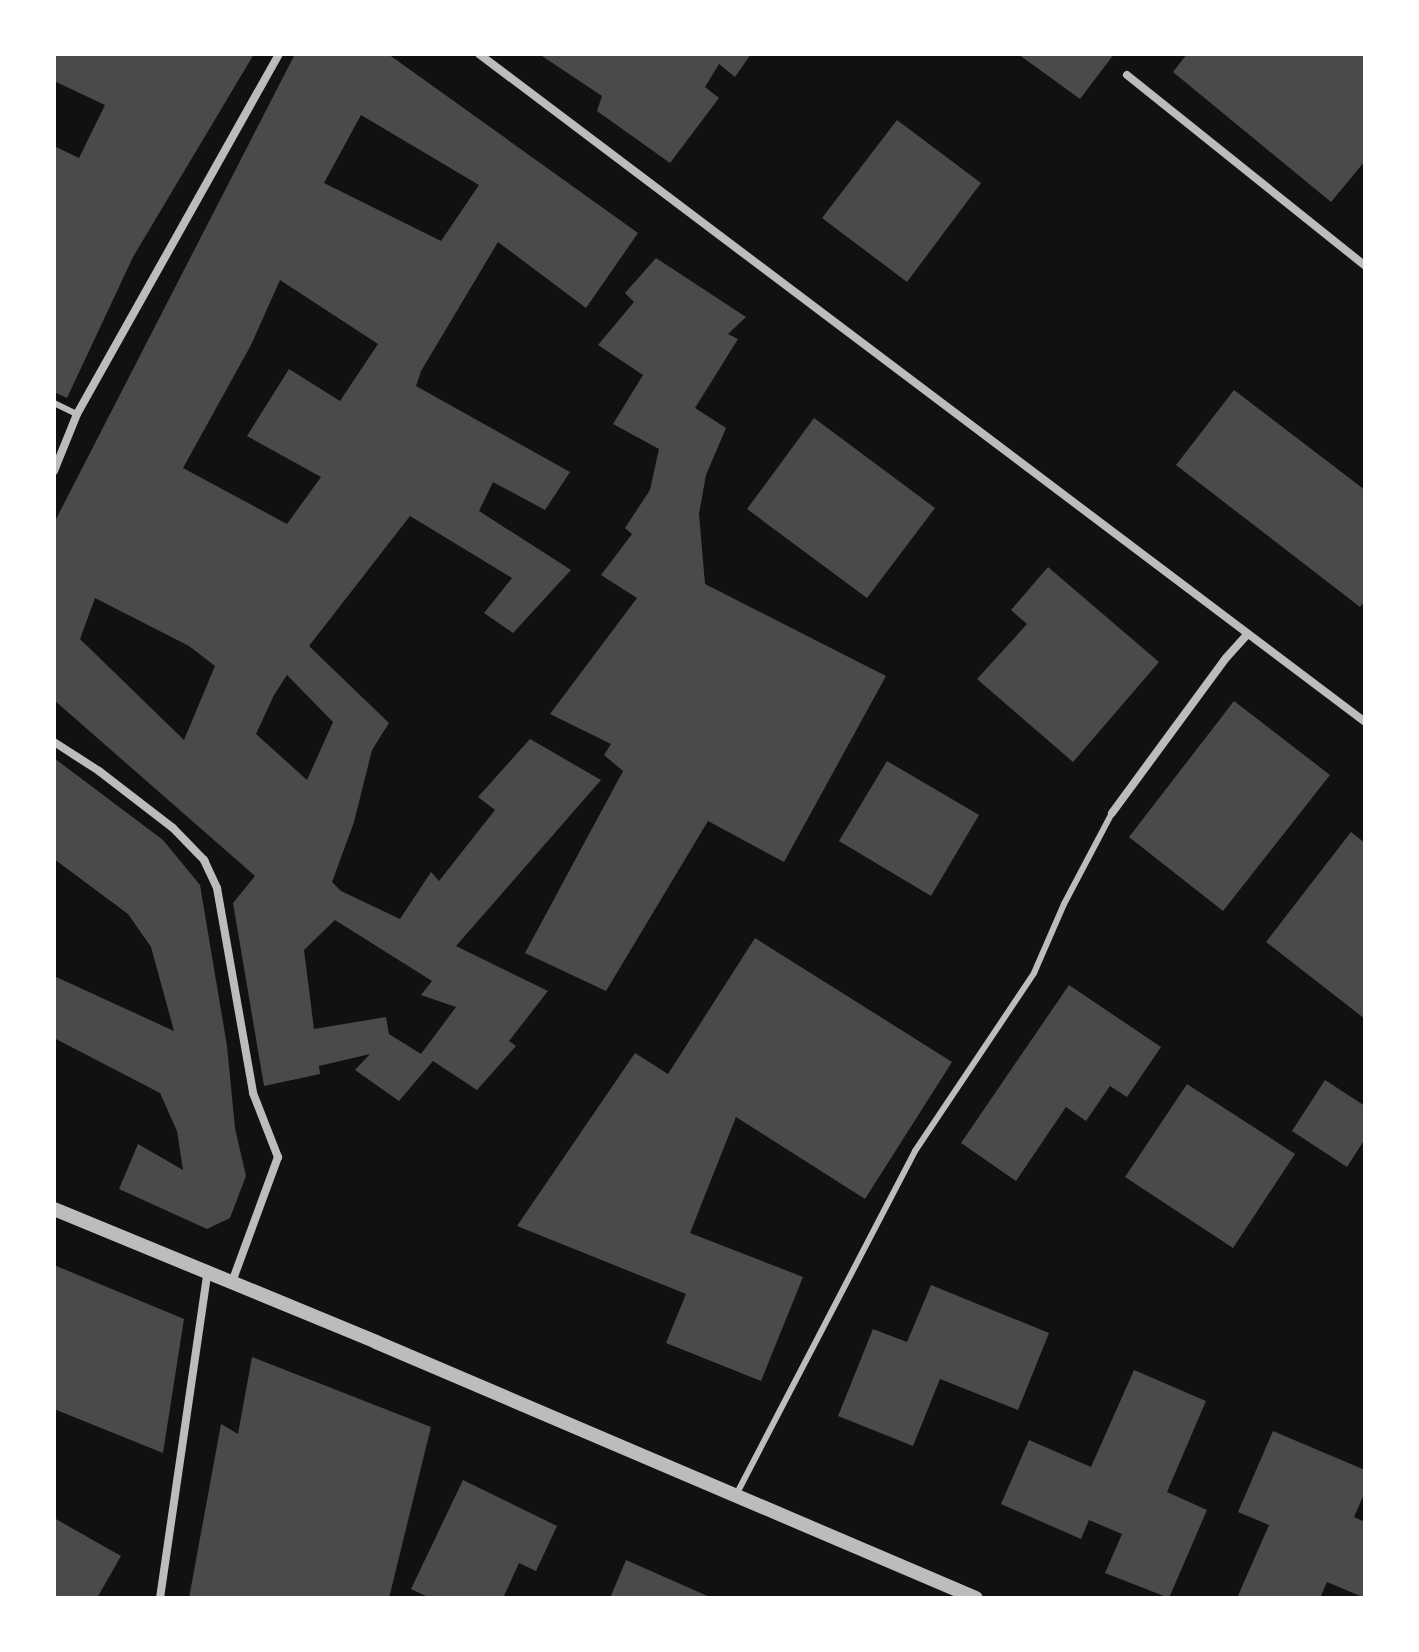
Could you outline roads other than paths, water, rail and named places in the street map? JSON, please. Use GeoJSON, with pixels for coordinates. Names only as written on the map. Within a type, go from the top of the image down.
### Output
{"type":"FeatureCollection","features":[{"type":"Feature","properties":{"kind":"street"},"geometry":{"type":"LineString","coordinates":[[54,471],[77,414],[279,54]]}},
{"type":"Feature","properties":{"kind":"street"},"geometry":{"type":"LineString","coordinates":[[479,54],[1365,722]]}},
{"type":"Feature","properties":{"kind":"street"},"geometry":{"type":"LineString","coordinates":[[1127,75],[1365,266]]}},
{"type":"Feature","properties":{"kind":"street"},"geometry":{"type":"LineString","coordinates":[[1112,813],[1226,658],[1247,635]]}},
{"type":"Feature","properties":{"kind":"street"},"geometry":{"type":"LineString","coordinates":[[54,742],[99,771],[173,828],[204,860],[217,888],[253,1093],[278,1157],[232,1282]]}},
{"type":"Feature","properties":{"kind":"street"},"geometry":{"type":"LineString","coordinates":[[54,1209],[976,1598]]}},
{"type":"Feature","properties":{"kind":"street"},"geometry":{"type":"LineString","coordinates":[[160,1598],[207,1274]]}},
{"type":"Feature","properties":{"kind":"street"},"geometry":{"type":"LineString","coordinates":[[927,1578],[947,1598]]}},
{"type":"Feature","properties":{"kind":"lane"},"geometry":{"type":"LineString","coordinates":[[54,403],[77,414]]}},
{"type":"Feature","properties":{"kind":"lane"},"geometry":{"type":"LineString","coordinates":[[736,1496],[915,1151],[1034,973],[1064,904],[1112,813]]}}]}
